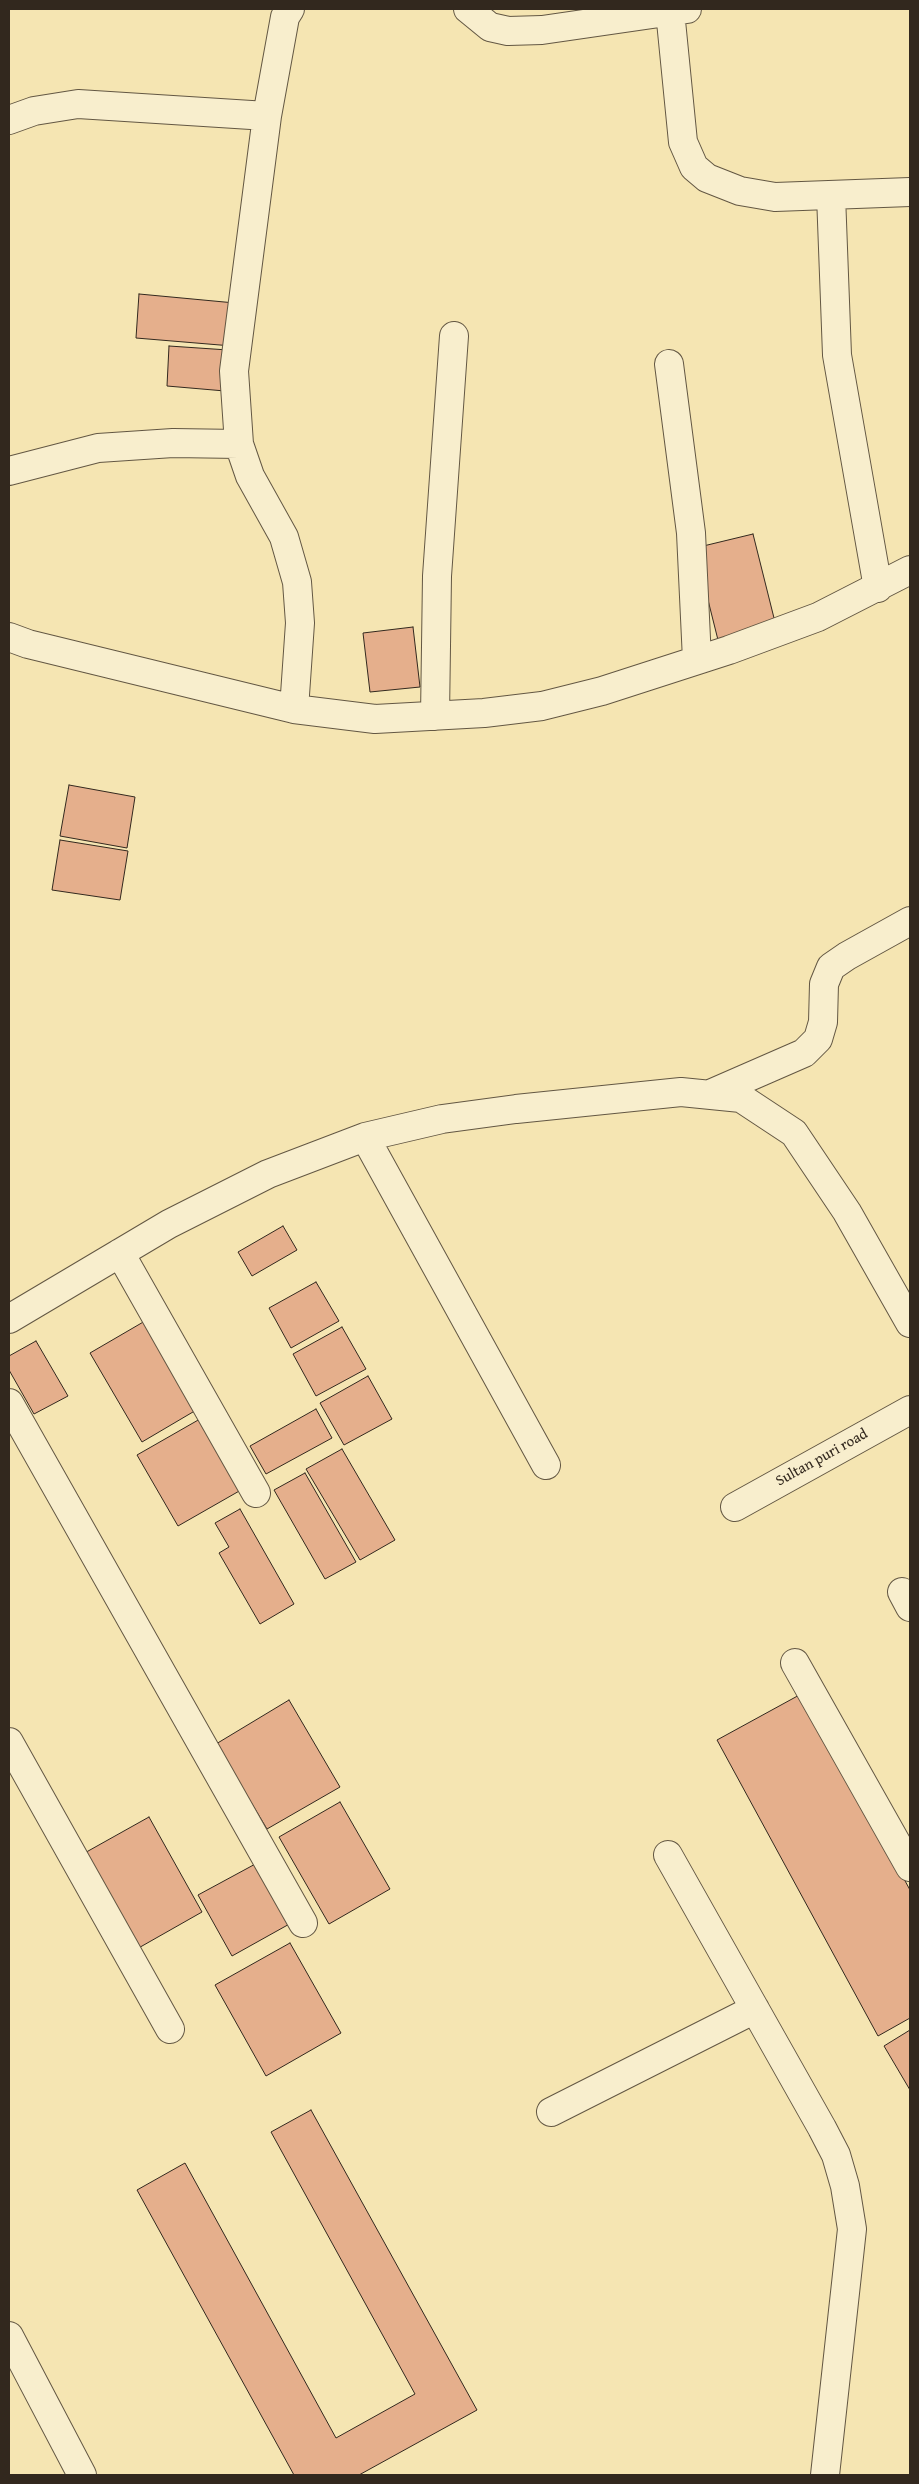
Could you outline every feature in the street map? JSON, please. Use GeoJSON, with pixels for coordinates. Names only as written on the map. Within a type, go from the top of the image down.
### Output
{"type":"FeatureCollection","features":[{"type":"Feature","properties":{"kind":"street"},"geometry":{"type":"LineString","coordinates":[[290,9],[284,17],[267,116],[234,371],[238,444],[250,476],[284,537],[297,582],[300,623],[294,709]]}},
{"type":"Feature","properties":{"kind":"street"},"geometry":{"type":"LineString","coordinates":[[468,9],[490,27],[508,31],[542,30],[679,10],[683,142],[694,167],[708,178],[740,191],[775,197],[910,192]]}},
{"type":"Feature","properties":{"kind":"street"},"geometry":{"type":"LineString","coordinates":[[9,120],[34,111],[78,104],[267,116]]}},
{"type":"Feature","properties":{"kind":"street"},"geometry":{"type":"LineString","coordinates":[[831,195],[837,355],[878,588]]}},
{"type":"Feature","properties":{"kind":"street"},"geometry":{"type":"LineString","coordinates":[[435,716],[437,576],[454,336]]}},
{"type":"Feature","properties":{"kind":"street"},"geometry":{"type":"LineString","coordinates":[[669,364],[691,533],[697,660]]}},
{"type":"Feature","properties":{"kind":"street"},"geometry":{"type":"LineString","coordinates":[[9,472],[98,448],[173,443],[238,444]]}},
{"type":"Feature","properties":{"kind":"street"},"geometry":{"type":"LineString","coordinates":[[9,637],[28,644],[294,709],[375,719],[484,713],[542,706],[602,691],[697,660],[818,617],[910,570]]}},
{"type":"Feature","properties":{"kind":"street"},"geometry":{"type":"LineString","coordinates":[[709,1095],[804,1052],[818,1039],[823,1022],[824,984],[831,967],[910,921]]}},
{"type":"Feature","properties":{"kind":"street"},"geometry":{"type":"LineString","coordinates":[[9,1319],[169,1224],[268,1174],[365,1136],[442,1119],[516,1109],[681,1092],[741,1098],[794,1133],[847,1212],[910,1323]]}},
{"type":"Feature","properties":{"kind":"street"},"geometry":{"type":"LineString","coordinates":[[365,1136],[546,1465]]}},
{"type":"Feature","properties":{"kind":"street"},"geometry":{"type":"LineString","coordinates":[[120,1253],[256,1493]]}},
{"type":"Feature","properties":{"kind":"street"},"geometry":{"type":"LineString","coordinates":[[9,1403],[303,1923]]}},
{"type":"Feature","properties":{"kind":"street","name":"Sultan puri road"},"geometry":{"type":"LineString","coordinates":[[735,1507],[910,1410]]}},
{"type":"Feature","properties":{"kind":"street"},"geometry":{"type":"LineString","coordinates":[[795,1663],[910,1867]]}},
{"type":"Feature","properties":{"kind":"street"},"geometry":{"type":"LineString","coordinates":[[9,1742],[170,2029]]}},
{"type":"Feature","properties":{"kind":"street"},"geometry":{"type":"LineString","coordinates":[[668,1855],[836,2156],[845,2186],[852,2229],[825,2475]]}},
{"type":"Feature","properties":{"kind":"street"},"geometry":{"type":"LineString","coordinates":[[551,2112],[755,2009]]}},
{"type":"Feature","properties":{"kind":"street"},"geometry":{"type":"LineString","coordinates":[[9,2336],[82,2475]]}},
{"type":"Feature","properties":{"kind":"building"},"geometry":{"type":"Polygon","coordinates":[[[139,294],[235,303],[232,346],[136,338],[139,294]]]}},
{"type":"Feature","properties":{"kind":"building"},"geometry":{"type":"Polygon","coordinates":[[[169,346],[228,350],[225,391],[167,386],[169,346]]]}},
{"type":"Feature","properties":{"kind":"building"},"geometry":{"type":"Polygon","coordinates":[[[753,534],[776,626],[718,640],[695,548],[753,534]]]}},
{"type":"Feature","properties":{"kind":"building"},"geometry":{"type":"Polygon","coordinates":[[[413,627],[420,687],[370,692],[363,633],[413,627]]]}},
{"type":"Feature","properties":{"kind":"building"},"geometry":{"type":"Polygon","coordinates":[[[69,785],[135,797],[127,848],[60,836],[69,785]]]}},
{"type":"Feature","properties":{"kind":"building"},"geometry":{"type":"Polygon","coordinates":[[[60,840],[128,851],[120,900],[52,890],[60,840]]]}},
{"type":"Feature","properties":{"kind":"building"},"geometry":{"type":"Polygon","coordinates":[[[283,1226],[297,1250],[252,1276],[238,1252],[283,1226]]]}},
{"type":"Feature","properties":{"kind":"building"},"geometry":{"type":"Polygon","coordinates":[[[316,1282],[339,1321],[291,1348],[269,1308],[316,1282]]]}},
{"type":"Feature","properties":{"kind":"building"},"geometry":{"type":"Polygon","coordinates":[[[145,1321],[198,1409],[142,1442],[90,1353],[145,1321]]]}},
{"type":"Feature","properties":{"kind":"building"},"geometry":{"type":"Polygon","coordinates":[[[342,1327],[366,1369],[316,1396],[293,1354],[342,1327]]]}},
{"type":"Feature","properties":{"kind":"building"},"geometry":{"type":"Polygon","coordinates":[[[36,1341],[68,1396],[34,1414],[9,1370],[9,1356],[36,1341]]]}},
{"type":"Feature","properties":{"kind":"building"},"geometry":{"type":"Polygon","coordinates":[[[368,1376],[392,1419],[344,1445],[320,1403],[368,1376]]]}},
{"type":"Feature","properties":{"kind":"building"},"geometry":{"type":"Polygon","coordinates":[[[316,1409],[332,1438],[266,1474],[250,1446],[316,1409]]]}},
{"type":"Feature","properties":{"kind":"building"},"geometry":{"type":"Polygon","coordinates":[[[200,1419],[241,1490],[178,1526],[137,1455],[200,1419]]]}},
{"type":"Feature","properties":{"kind":"building"},"geometry":{"type":"Polygon","coordinates":[[[342,1449],[395,1540],[360,1560],[306,1469],[342,1449]]]}},
{"type":"Feature","properties":{"kind":"building"},"geometry":{"type":"Polygon","coordinates":[[[305,1473],[356,1562],[325,1579],[274,1490],[305,1473]]]}},
{"type":"Feature","properties":{"kind":"building"},"geometry":{"type":"Polygon","coordinates":[[[240,1509],[294,1604],[260,1624],[219,1553],[229,1547],[215,1523],[240,1509]]]}},
{"type":"Feature","properties":{"kind":"building"},"geometry":{"type":"Polygon","coordinates":[[[803,1693],[910,1890],[910,2018],[878,2036],[717,1740],[803,1693]]]}},
{"type":"Feature","properties":{"kind":"building"},"geometry":{"type":"Polygon","coordinates":[[[289,1700],[340,1787],[267,1829],[216,1744],[289,1700]]]}},
{"type":"Feature","properties":{"kind":"building"},"geometry":{"type":"Polygon","coordinates":[[[340,1802],[390,1889],[329,1924],[279,1837],[340,1802]]]}},
{"type":"Feature","properties":{"kind":"building"},"geometry":{"type":"Polygon","coordinates":[[[149,1817],[202,1912],[135,1950],[81,1855],[149,1817]]]}},
{"type":"Feature","properties":{"kind":"building"},"geometry":{"type":"Polygon","coordinates":[[[259,1862],[293,1922],[232,1956],[198,1895],[259,1862]]]}},
{"type":"Feature","properties":{"kind":"building"},"geometry":{"type":"Polygon","coordinates":[[[290,1943],[341,2033],[266,2076],[215,1985],[290,1943]]]}},
{"type":"Feature","properties":{"kind":"building"},"geometry":{"type":"Polygon","coordinates":[[[910,2030],[910,2090],[884,2046],[910,2030]]]}},
{"type":"Feature","properties":{"kind":"building"},"geometry":{"type":"Polygon","coordinates":[[[311,2110],[477,2410],[359,2475],[294,2475],[137,2190],[185,2163],[336,2438],[415,2394],[271,2132],[311,2110]]]}}]}
